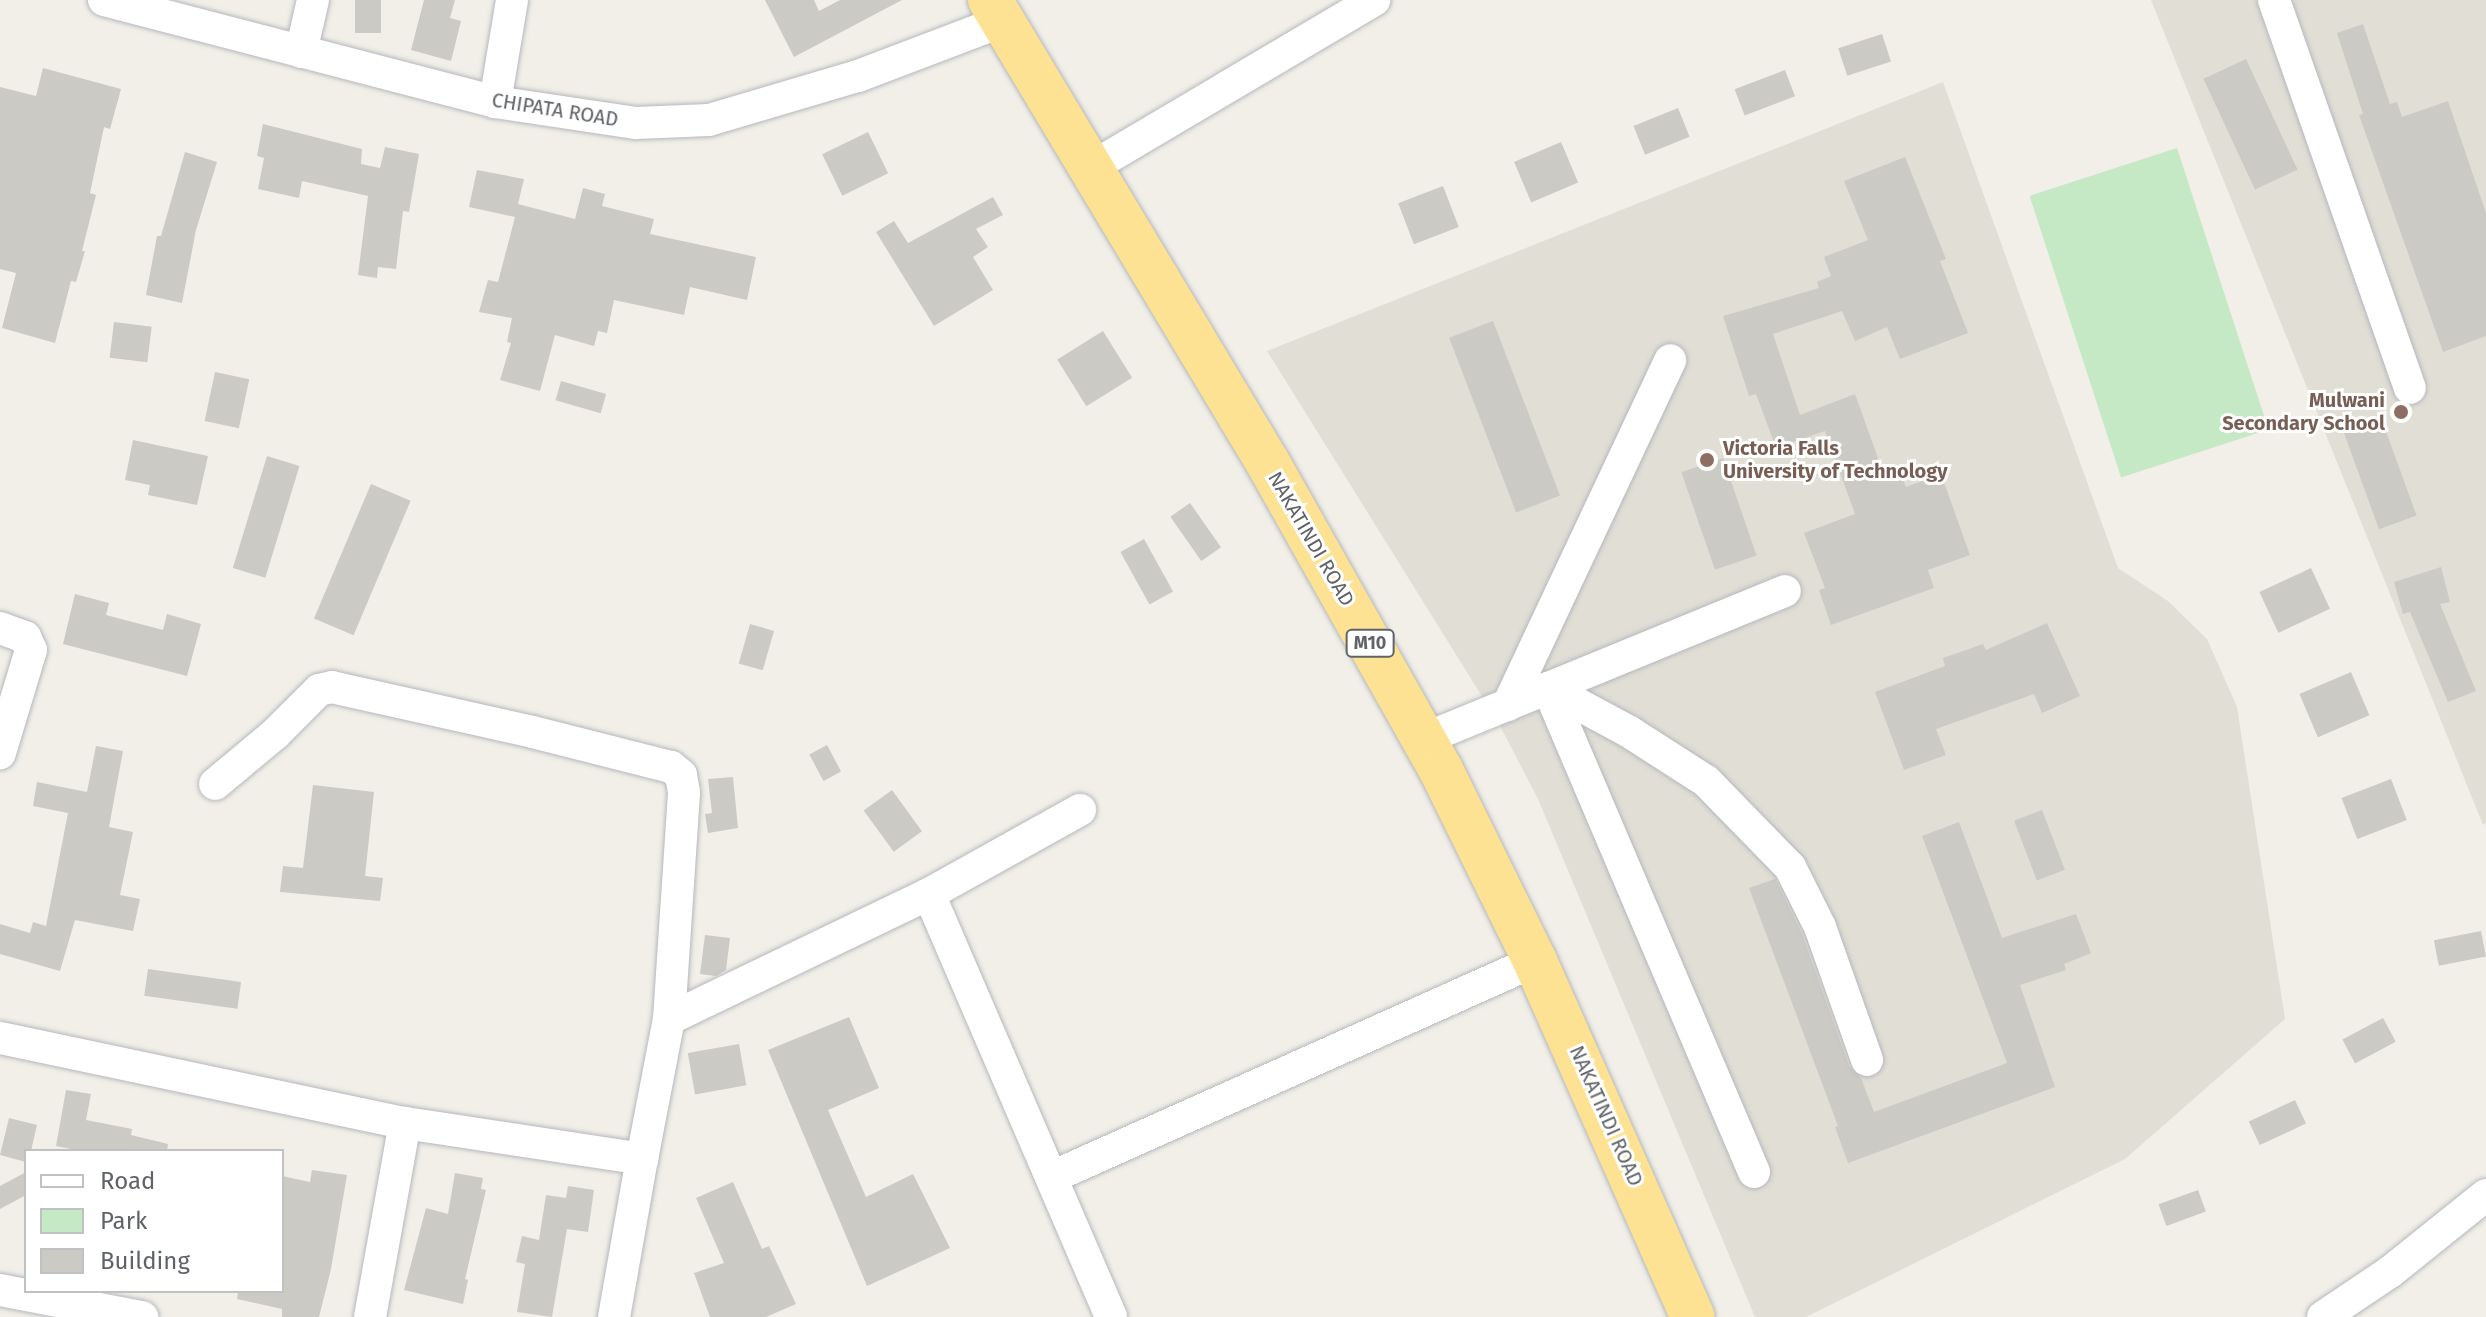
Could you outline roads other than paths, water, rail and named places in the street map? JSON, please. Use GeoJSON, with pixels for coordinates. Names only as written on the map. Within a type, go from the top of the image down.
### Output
{"type":"FeatureCollection","features":[{"type":"Feature","properties":{"kind":"highway","name":"NAKATINDI ROAD"},"geometry":{"type":"LineString","coordinates":[[996,11],[1268,463],[1424,739],[1535,961],[1693,1317]]}},
{"type":"Feature","properties":{"kind":"street","name":"CHIPATA ROAD"},"geometry":{"type":"LineString","coordinates":[[104,0],[495,102],[636,123],[709,120],[858,76],[996,11]]}},
{"type":"Feature","properties":{"kind":"street"},"geometry":{"type":"LineString","coordinates":[[301,52],[313,0]]}},
{"type":"Feature","properties":{"kind":"street"},"geometry":{"type":"LineString","coordinates":[[495,102],[512,0]]}},
{"type":"Feature","properties":{"kind":"street"},"geometry":{"type":"LineString","coordinates":[[1092,167],[1374,0]]}},
{"type":"Feature","properties":{"kind":"street"},"geometry":{"type":"LineString","coordinates":[[2274,0],[2410,388]]}},
{"type":"Feature","properties":{"kind":"street"},"geometry":{"type":"LineString","coordinates":[[1508,705],[1670,360]]}},
{"type":"Feature","properties":{"kind":"street"},"geometry":{"type":"LineString","coordinates":[[1424,739],[1785,591]]}},
{"type":"Feature","properties":{"kind":"street"},"geometry":{"type":"LineString","coordinates":[[0,628],[25,637],[31,650],[0,753]]}},
{"type":"Feature","properties":{"kind":"street"},"geometry":{"type":"LineString","coordinates":[[215,784],[275,734],[319,690],[332,687],[533,732],[671,767],[681,775],[684,792],[669,1019],[614,1317]]}},
{"type":"Feature","properties":{"kind":"street"},"geometry":{"type":"LineString","coordinates":[[1548,688],[1628,731],[1706,781],[1790,867],[1820,927],[1867,1060]]}},
{"type":"Feature","properties":{"kind":"street"},"geometry":{"type":"LineString","coordinates":[[1548,688],[1754,1172]]}},
{"type":"Feature","properties":{"kind":"street"},"geometry":{"type":"LineString","coordinates":[[669,1019],[929,894],[1080,810]]}},
{"type":"Feature","properties":{"kind":"street"},"geometry":{"type":"LineString","coordinates":[[929,894],[1111,1317]]}},
{"type":"Feature","properties":{"kind":"street"},"geometry":{"type":"LineString","coordinates":[[1052,1177],[1535,961]]}},
{"type":"Feature","properties":{"kind":"street"},"geometry":{"type":"LineString","coordinates":[[0,1038],[405,1123],[642,1159]]}},
{"type":"Feature","properties":{"kind":"street"},"geometry":{"type":"LineString","coordinates":[[370,1317],[405,1123]]}},
{"type":"Feature","properties":{"kind":"street"},"geometry":{"type":"LineString","coordinates":[[2323,1317],[2390,1272],[2486,1195]]}},
{"type":"Feature","properties":{"kind":"street"},"geometry":{"type":"LineString","coordinates":[[0,1290],[142,1317]]}},
{"type":"Feature","properties":{"kind":"place","name":"Mulwani Secondary School"},"geometry":{"type":"Point","coordinates":[2401,412]}},
{"type":"Feature","properties":{"kind":"place","name":"Victoria Falls University of Technology"},"geometry":{"type":"Point","coordinates":[1707,460]}}]}
